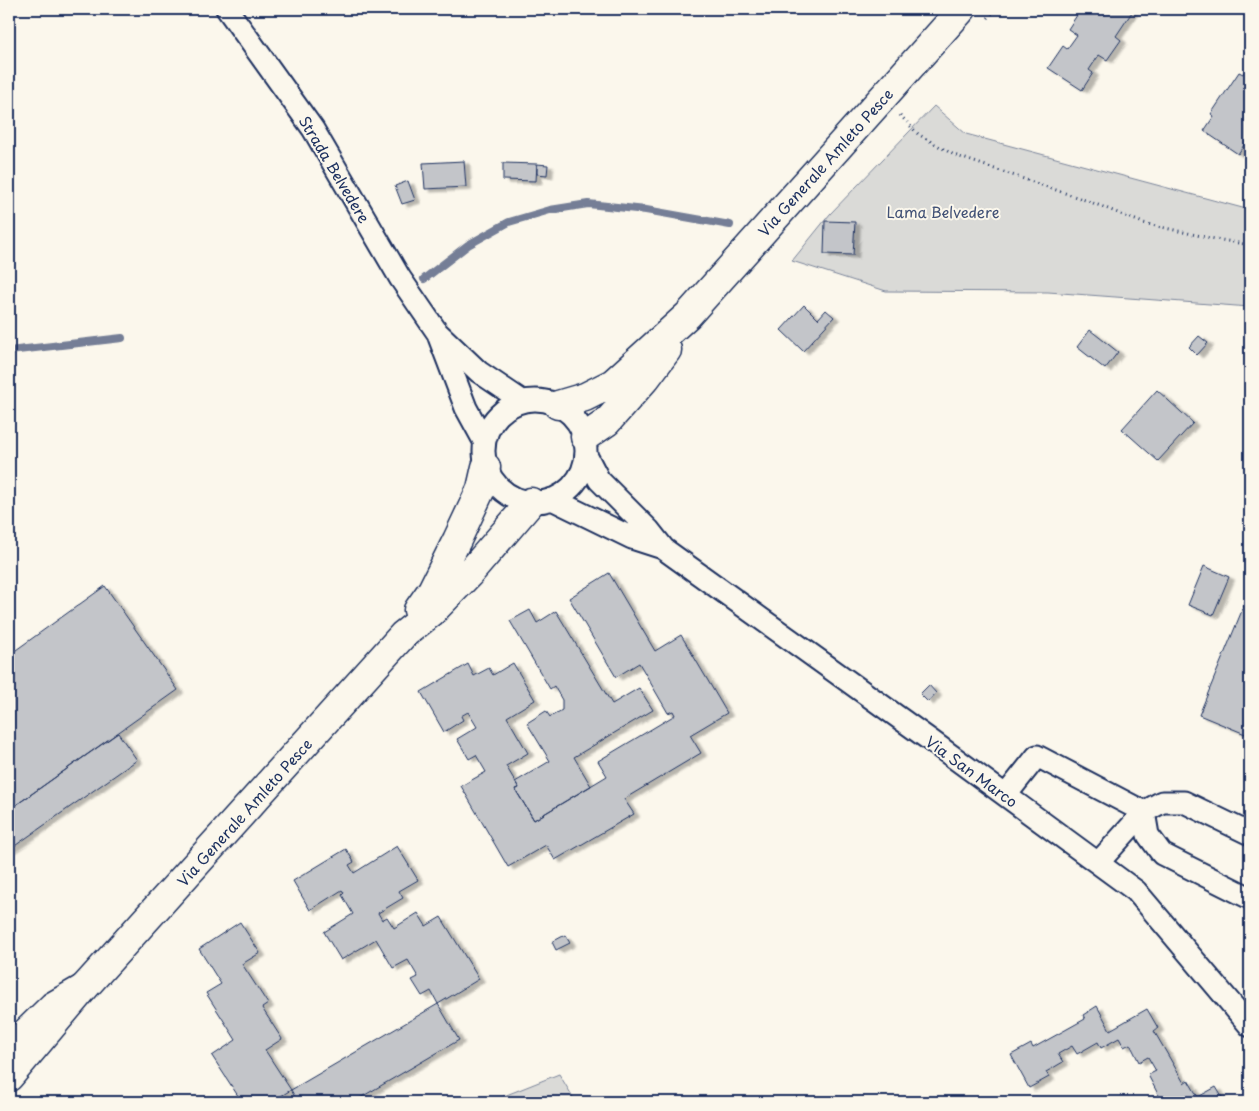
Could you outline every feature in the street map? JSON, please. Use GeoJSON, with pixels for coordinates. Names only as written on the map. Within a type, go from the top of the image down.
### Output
{"type":"FeatureCollection","features":[{"type":"Feature","properties":{"kind":"main road","name":"Via Generale Amleto Pesce"},"geometry":{"type":"LineString","coordinates":[[688,314],[962,9]]}},
{"type":"Feature","properties":{"kind":"main road"},"geometry":{"type":"LineString","coordinates":[[558,405],[585,397],[612,384],[688,314]]}},
{"type":"Feature","properties":{"kind":"main road"},"geometry":{"type":"LineString","coordinates":[[586,446],[646,378],[670,345],[688,314]]}},
{"type":"Feature","properties":{"kind":"main road"},"geometry":{"type":"LineString","coordinates":[[404,635],[444,569],[481,489],[485,454]]}},
{"type":"Feature","properties":{"kind":"main road"},"geometry":{"type":"LineString","coordinates":[[404,635],[432,612],[541,500]]}},
{"type":"Feature","properties":{"kind":"main road","name":"Via Generale Amleto Pesce"},"geometry":{"type":"LineString","coordinates":[[9,1077],[84,988],[404,635]]}},
{"type":"Feature","properties":{"kind":"main road"},"geometry":{"type":"LineString","coordinates":[[9,1049],[53,1006],[84,988]]}},
{"type":"Feature","properties":{"kind":"street","name":"Strada Belvedere"},"geometry":{"type":"LineString","coordinates":[[227,9],[313,129],[400,278],[437,332]]}},
{"type":"Feature","properties":{"kind":"street"},"geometry":{"type":"LineString","coordinates":[[437,332],[479,372],[522,401]]}},
{"type":"Feature","properties":{"kind":"street"},"geometry":{"type":"LineString","coordinates":[[437,332],[485,454],[493,480],[503,491],[516,498],[541,500],[584,514],[632,538],[664,549]]}},
{"type":"Feature","properties":{"kind":"street"},"geometry":{"type":"LineString","coordinates":[[485,454],[491,423],[504,409],[522,401],[534,399],[546,400],[558,405],[575,418],[599,480],[649,530],[664,549]]}},
{"type":"Feature","properties":{"kind":"street"},"geometry":{"type":"LineString","coordinates":[[541,500],[562,494],[575,482],[584,467],[586,446]]}},
{"type":"Feature","properties":{"kind":"street","name":"Via San Marco"},"geometry":{"type":"LineString","coordinates":[[664,549],[1136,891],[1250,1026]]}},
{"type":"Feature","properties":{"kind":"street"},"geometry":{"type":"LineString","coordinates":[[1006,795],[1037,756],[1144,812]]}},
{"type":"Feature","properties":{"kind":"street"},"geometry":{"type":"LineString","coordinates":[[1098,863],[1144,812],[1162,802],[1184,802],[1250,834]]}},
{"type":"Feature","properties":{"kind":"street"},"geometry":{"type":"LineString","coordinates":[[1144,812],[1148,835],[1162,854],[1250,898]]}},
{"type":"Feature","properties":{"kind":"path"},"geometry":{"type":"LineString","coordinates":[[883,97],[918,134],[954,155],[1053,189],[1143,223],[1250,245]]}},
{"type":"Feature","properties":{"kind":"green space","name":"Lama Belvedere"},"geometry":{"type":"Polygon","coordinates":[[[934,106],[966,134],[1250,210],[1250,307],[1048,292],[886,291],[792,261],[830,214],[934,106]]]}},
{"type":"Feature","properties":{"kind":"green space"},"geometry":{"type":"Polygon","coordinates":[[[559,1074],[576,1102],[489,1102],[559,1074]]]}},
{"type":"Feature","properties":{"kind":"building"},"geometry":{"type":"Polygon","coordinates":[[[1081,9],[1086,12],[1088,9],[1134,9],[1116,36],[1121,40],[1107,60],[1099,55],[1089,70],[1093,73],[1082,90],[1048,68],[1063,46],[1067,49],[1077,35],[1068,29],[1081,9]]]}},
{"type":"Feature","properties":{"kind":"building"},"geometry":{"type":"Polygon","coordinates":[[[1250,62],[1250,136],[1238,154],[1204,131],[1214,116],[1211,114],[1239,72],[1243,74],[1250,62]]]}},
{"type":"Feature","properties":{"kind":"building"},"geometry":{"type":"Polygon","coordinates":[[[464,161],[466,187],[425,189],[423,163],[464,161]]]}},
{"type":"Feature","properties":{"kind":"building"},"geometry":{"type":"Polygon","coordinates":[[[503,163],[537,164],[536,181],[503,180],[503,163]]]}},
{"type":"Feature","properties":{"kind":"building"},"geometry":{"type":"Polygon","coordinates":[[[537,164],[548,165],[547,175],[537,174],[537,164]]]}},
{"type":"Feature","properties":{"kind":"building"},"geometry":{"type":"Polygon","coordinates":[[[408,181],[415,200],[402,204],[395,186],[408,181]]]}},
{"type":"Feature","properties":{"kind":"building"},"geometry":{"type":"Polygon","coordinates":[[[825,221],[855,222],[853,255],[824,254],[825,221]]]}},
{"type":"Feature","properties":{"kind":"building"},"geometry":{"type":"Polygon","coordinates":[[[804,305],[818,319],[826,310],[834,317],[803,351],[781,330],[804,305]]]}},
{"type":"Feature","properties":{"kind":"building"},"geometry":{"type":"Polygon","coordinates":[[[1090,330],[1118,352],[1105,369],[1077,347],[1090,330]]]}},
{"type":"Feature","properties":{"kind":"building"},"geometry":{"type":"Polygon","coordinates":[[[1199,336],[1208,343],[1197,355],[1189,347],[1199,336]]]}},
{"type":"Feature","properties":{"kind":"building"},"geometry":{"type":"Polygon","coordinates":[[[1157,390],[1193,423],[1158,461],[1122,429],[1157,390]]]}},
{"type":"Feature","properties":{"kind":"building"},"geometry":{"type":"Polygon","coordinates":[[[1204,566],[1229,577],[1213,615],[1188,605],[1204,566]]]}},
{"type":"Feature","properties":{"kind":"building"},"geometry":{"type":"Polygon","coordinates":[[[609,573],[655,651],[681,635],[727,713],[690,735],[701,753],[624,799],[634,814],[555,860],[546,845],[508,867],[461,786],[486,772],[476,755],[469,759],[457,739],[477,727],[468,712],[461,716],[463,720],[444,732],[421,692],[468,664],[474,676],[489,668],[493,675],[513,663],[535,700],[507,717],[528,753],[506,766],[519,788],[515,789],[534,820],[607,776],[598,761],[675,715],[673,711],[668,713],[639,663],[616,677],[569,598],[609,573]]]}},
{"type":"Feature","properties":{"kind":"building"},"geometry":{"type":"Polygon","coordinates":[[[105,586],[178,690],[9,810],[9,655],[105,586]]]}},
{"type":"Feature","properties":{"kind":"building"},"geometry":{"type":"Polygon","coordinates":[[[1250,591],[1250,736],[1199,715],[1250,591]]]}},
{"type":"Feature","properties":{"kind":"building"},"geometry":{"type":"Polygon","coordinates":[[[530,610],[537,623],[556,611],[612,704],[639,688],[653,710],[574,757],[591,786],[534,820],[515,789],[519,788],[515,782],[550,761],[527,723],[546,711],[550,717],[562,710],[562,700],[554,686],[550,689],[510,621],[530,610]]]}},
{"type":"Feature","properties":{"kind":"building"},"geometry":{"type":"Polygon","coordinates":[[[929,685],[936,693],[928,702],[920,694],[929,685]]]}},
{"type":"Feature","properties":{"kind":"building"},"geometry":{"type":"Polygon","coordinates":[[[118,733],[137,760],[9,850],[9,810],[118,733]]]}},
{"type":"Feature","properties":{"kind":"building"},"geometry":{"type":"Polygon","coordinates":[[[397,846],[418,880],[399,891],[403,898],[378,913],[382,920],[387,917],[394,928],[418,913],[426,926],[441,917],[479,979],[438,1004],[431,991],[422,996],[412,980],[418,977],[408,960],[393,968],[376,939],[341,960],[324,932],[353,914],[342,895],[344,893],[342,890],[310,910],[293,881],[346,849],[354,862],[349,865],[354,873],[397,846]]]}},
{"type":"Feature","properties":{"kind":"building"},"geometry":{"type":"Polygon","coordinates":[[[240,922],[260,953],[242,964],[268,1004],[262,1008],[282,1039],[265,1050],[291,1090],[271,1102],[242,1102],[212,1056],[236,1040],[206,993],[221,984],[199,949],[240,922]]]}},
{"type":"Feature","properties":{"kind":"building"},"geometry":{"type":"Polygon","coordinates":[[[565,935],[570,943],[556,950],[552,942],[565,935]]]}},
{"type":"Feature","properties":{"kind":"building"},"geometry":{"type":"Polygon","coordinates":[[[438,1004],[459,1040],[353,1102],[298,1102],[291,1090],[438,1004]]]}},
{"type":"Feature","properties":{"kind":"building"},"geometry":{"type":"Polygon","coordinates":[[[1097,1006],[1110,1030],[1147,1009],[1158,1028],[1154,1031],[1184,1083],[1188,1080],[1198,1097],[1216,1087],[1225,1102],[1156,1102],[1154,1099],[1159,1096],[1148,1075],[1156,1071],[1148,1057],[1139,1062],[1130,1044],[1124,1047],[1119,1038],[1101,1048],[1098,1042],[1077,1054],[1072,1046],[1058,1054],[1063,1062],[1046,1072],[1049,1077],[1029,1088],[1011,1055],[1031,1044],[1033,1048],[1085,1019],[1083,1015],[1097,1006]]]}},
{"type":"Feature","properties":{"kind":"waterway"},"geometry":{"type":"LineString","coordinates":[[424,279],[468,245],[509,222],[550,210],[588,204],[646,210],[730,225]]}},
{"type":"Feature","properties":{"kind":"waterway"},"geometry":{"type":"LineString","coordinates":[[9,351],[122,338]]}}]}
